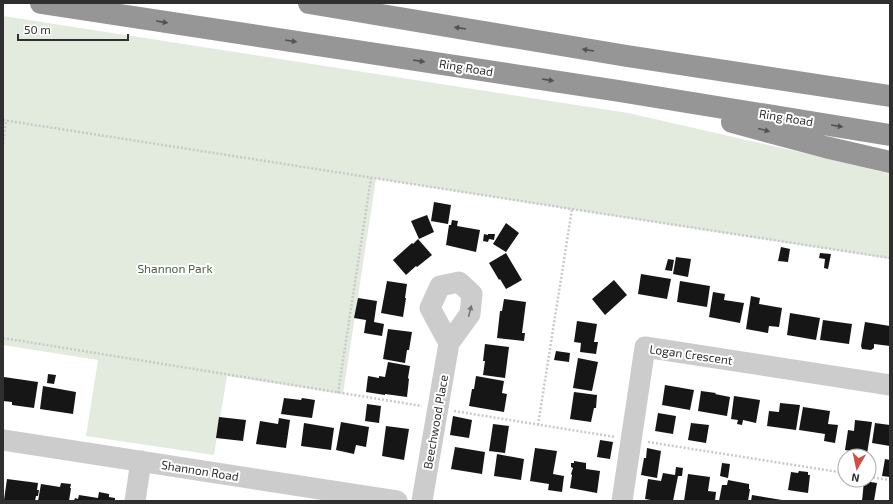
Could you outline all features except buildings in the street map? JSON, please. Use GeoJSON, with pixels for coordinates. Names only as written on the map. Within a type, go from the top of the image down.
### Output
{"type":"FeatureCollection","features":[{"type":"Feature","properties":{"kind":"highway","name":"Ring Road"},"geometry":{"type":"LineString","coordinates":[[41,3],[619,91],[890,135]]}},
{"type":"Feature","properties":{"kind":"highway"},"geometry":{"type":"LineString","coordinates":[[309,3],[627,56],[890,96]]}},
{"type":"Feature","properties":{"kind":"highway"},"geometry":{"type":"LineString","coordinates":[[627,56],[890,86]]}},
{"type":"Feature","properties":{"kind":"highway"},"geometry":{"type":"LineString","coordinates":[[619,91],[825,147],[890,162]]}},
{"type":"Feature","properties":{"kind":"street","name":"Beechwood Place"},"geometry":{"type":"LineString","coordinates":[[422,501],[450,343]]}},
{"type":"Feature","properties":{"kind":"street","name":"Logan Crescent"},"geometry":{"type":"LineString","coordinates":[[622,501],[645,347],[890,385]]}},
{"type":"Feature","properties":{"kind":"street","name":"Shannon Road"},"geometry":{"type":"LineString","coordinates":[[3,440],[141,461],[329,496],[397,501]]}},
{"type":"Feature","properties":{"kind":"street"},"geometry":{"type":"LineString","coordinates":[[135,501],[141,461]]}},
{"type":"Feature","properties":{"kind":"path"},"geometry":{"type":"LineString","coordinates":[[3,144],[5,120],[890,258]]}},
{"type":"Feature","properties":{"kind":"path"},"geometry":{"type":"LineString","coordinates":[[338,393],[370,178]]}},
{"type":"Feature","properties":{"kind":"path"},"geometry":{"type":"LineString","coordinates":[[538,425],[572,209]]}},
{"type":"Feature","properties":{"kind":"path"},"geometry":{"type":"LineString","coordinates":[[877,478],[890,480]]}},
{"type":"Feature","properties":{"kind":"green space","name":"Shannon Park"},"geometry":{"type":"Polygon","coordinates":[[[3,16],[628,113],[890,174],[890,259],[376,179],[343,394],[227,376],[214,455],[86,436],[98,360],[3,345],[3,16]]]}}]}
